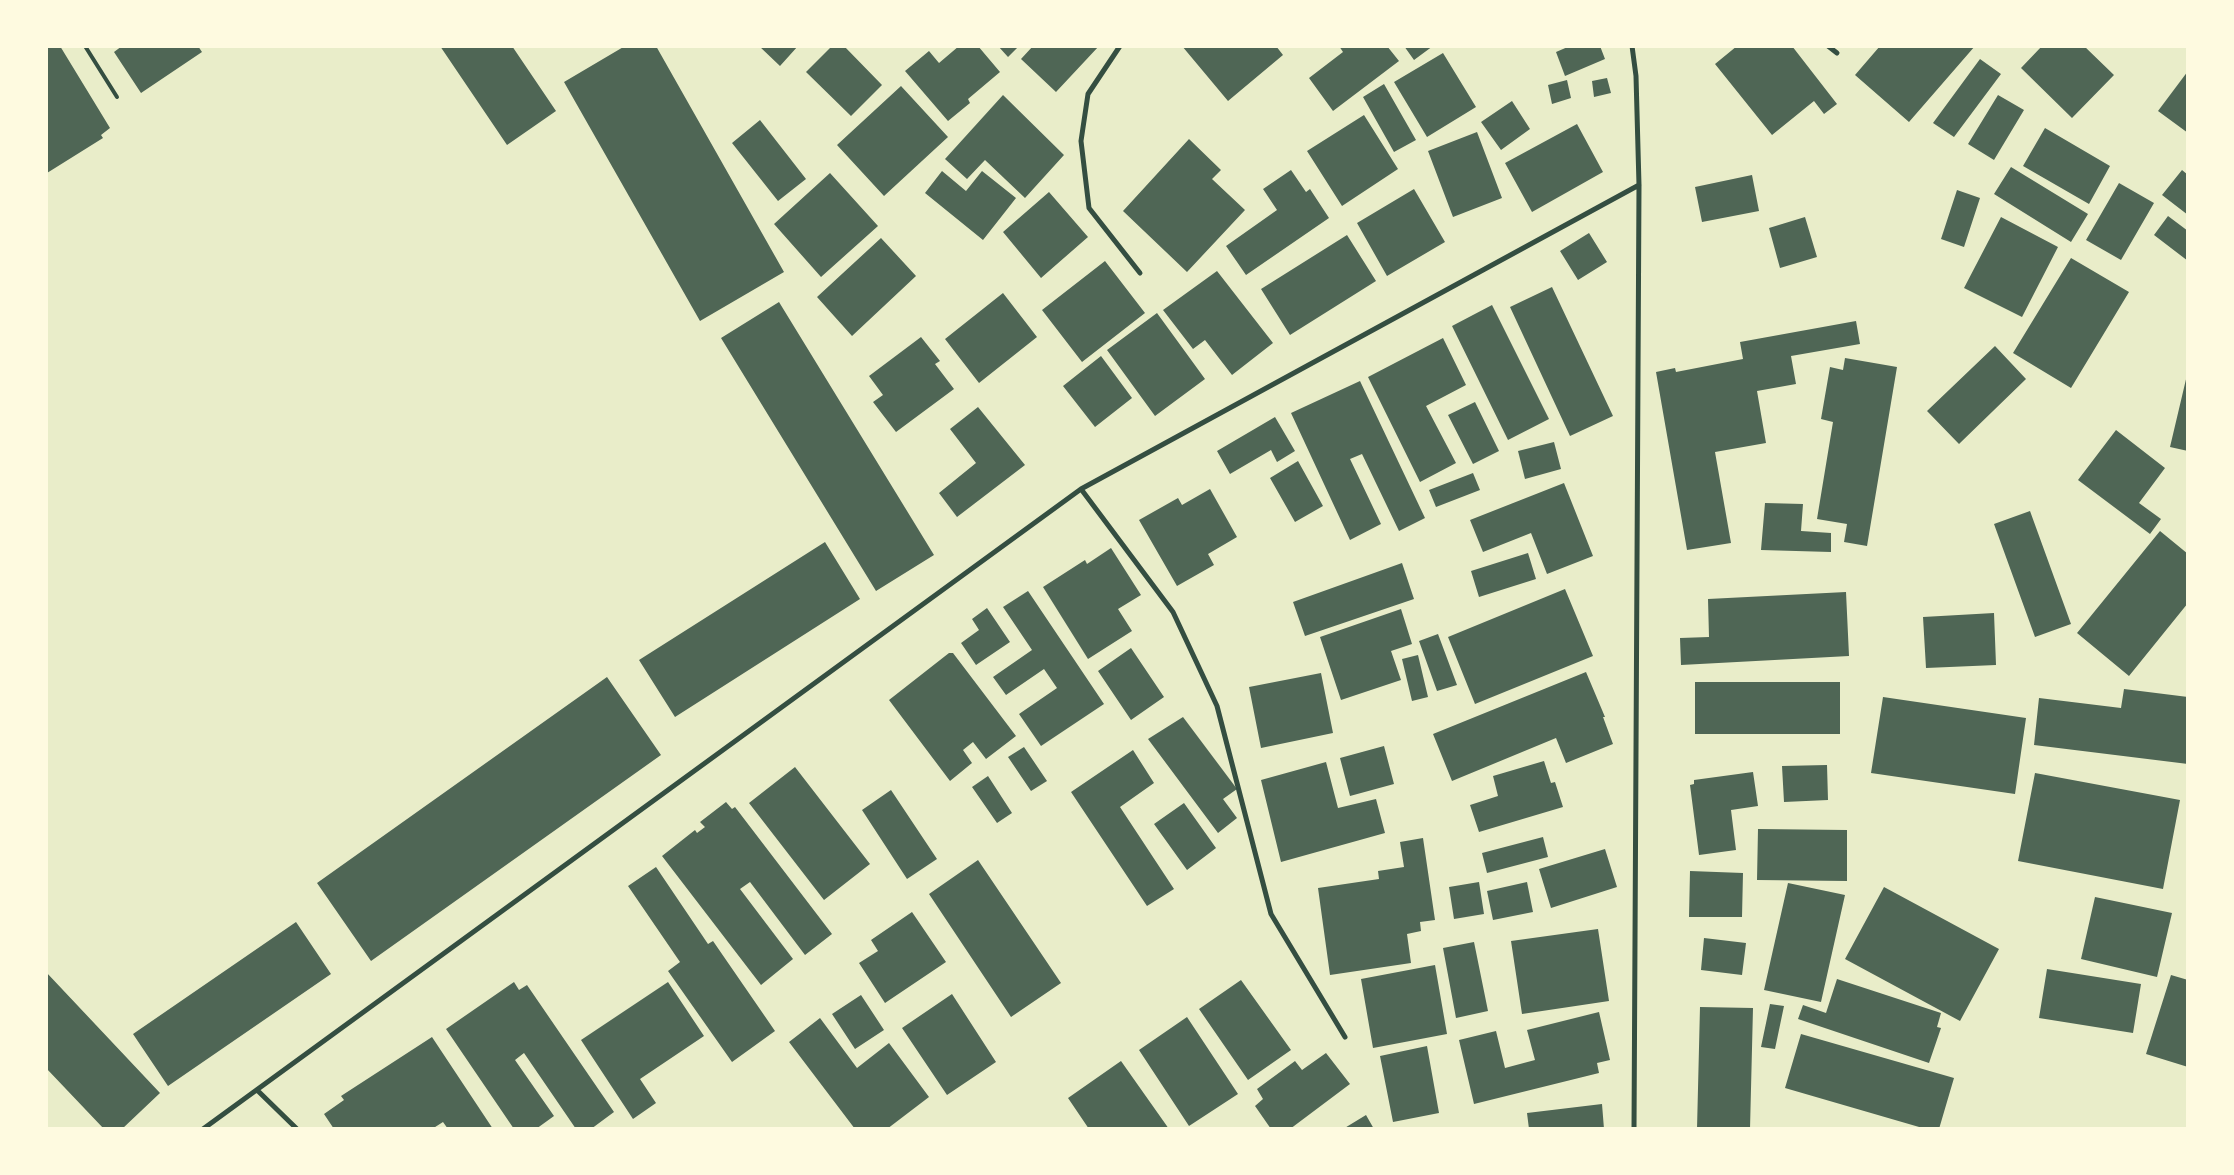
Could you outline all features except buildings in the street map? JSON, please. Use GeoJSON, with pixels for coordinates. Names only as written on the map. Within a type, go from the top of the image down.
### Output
{"type":"FeatureCollection","features":[{"type":"Feature","properties":{"kind":"street"},"geometry":{"type":"LineString","coordinates":[[1120,46],[1088,94],[1081,142],[1089,208],[1140,273]]}},
{"type":"Feature","properties":{"kind":"street"},"geometry":{"type":"LineString","coordinates":[[1632,46],[1636,76],[1639,185],[1634,1129]]}},
{"type":"Feature","properties":{"kind":"street"},"geometry":{"type":"LineString","coordinates":[[1828,46],[1837,53]]}},
{"type":"Feature","properties":{"kind":"street"},"geometry":{"type":"LineString","coordinates":[[203,1129],[1081,489],[1639,185]]}},
{"type":"Feature","properties":{"kind":"street"},"geometry":{"type":"LineString","coordinates":[[1081,489],[1173,612],[1217,706],[1271,914],[1345,1037]]}},
{"type":"Feature","properties":{"kind":"street"},"geometry":{"type":"LineString","coordinates":[[256,1090],[297,1129]]}},
{"type":"Feature","properties":{"kind":"lane"},"geometry":{"type":"LineString","coordinates":[[85,46],[117,97]]}}]}
